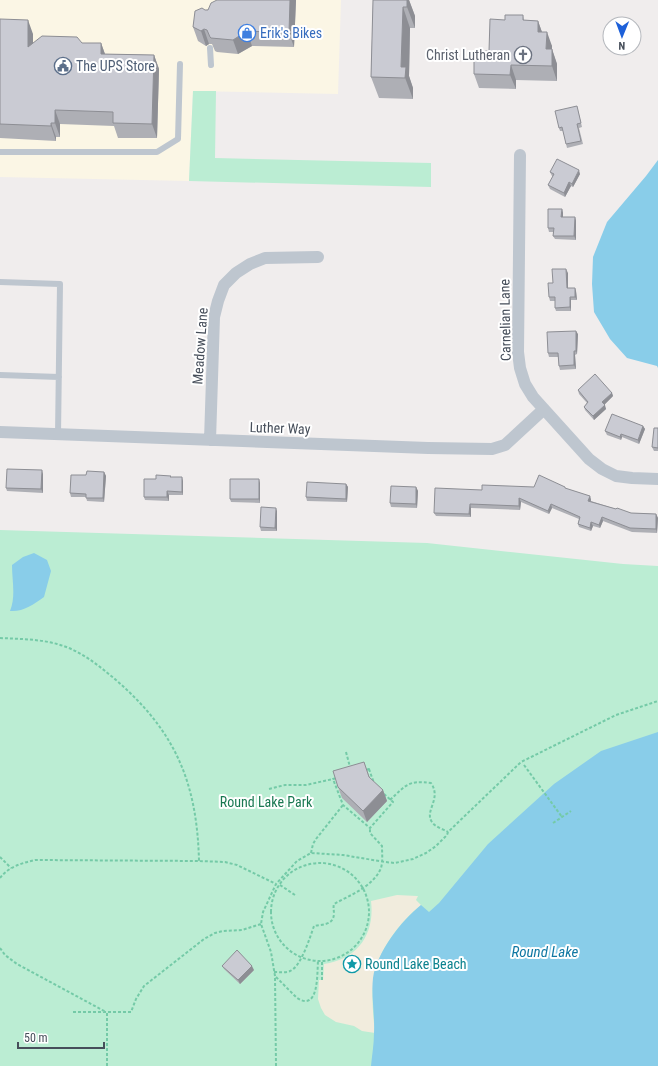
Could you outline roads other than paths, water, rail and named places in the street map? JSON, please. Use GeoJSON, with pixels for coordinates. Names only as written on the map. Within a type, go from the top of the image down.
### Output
{"type":"FeatureCollection","features":[{"type":"Feature","properties":{"kind":"street","name":"Carnelian Lane"},"geometry":{"type":"LineString","coordinates":[[520,155],[518,352],[520,368],[525,384],[533,397],[589,459],[602,469],[616,476],[658,479]]}},
{"type":"Feature","properties":{"kind":"street","name":"Meadow Lane"},"geometry":{"type":"LineString","coordinates":[[210,440],[214,317],[224,285],[236,273],[250,264],[265,258],[318,256]]}},
{"type":"Feature","properties":{"kind":"street","name":"Luther Way"},"geometry":{"type":"LineString","coordinates":[[0,432],[492,450],[505,444],[544,409]]}},
{"type":"Feature","properties":{"kind":"lane"},"geometry":{"type":"LineString","coordinates":[[210,48],[211,65]]}},
{"type":"Feature","properties":{"kind":"lane"},"geometry":{"type":"LineString","coordinates":[[0,152],[157,152],[178,139],[180,64]]}},
{"type":"Feature","properties":{"kind":"lane"},"geometry":{"type":"LineString","coordinates":[[0,282],[60,284],[58,435]]}},
{"type":"Feature","properties":{"kind":"lane"},"geometry":{"type":"LineString","coordinates":[[0,374],[59,377]]}},
{"type":"Feature","properties":{"kind":"water"},"geometry":{"type":"Polygon","coordinates":[[[658,160],[658,368],[657,366],[627,358],[610,339],[594,312],[592,284],[593,257],[607,222],[658,160]]]}},
{"type":"Feature","properties":{"kind":"water"},"geometry":{"type":"Polygon","coordinates":[[[34,553],[47,560],[51,571],[44,597],[24,609],[10,611],[13,600],[12,565],[23,557],[34,553]]]}},
{"type":"Feature","properties":{"kind":"water","name":"Round Lake"},"geometry":{"type":"Polygon","coordinates":[[[658,732],[658,1066],[371,1066],[374,1037],[372,992],[373,978],[379,958],[398,928],[421,905],[429,912],[439,903],[488,844],[554,784],[601,751],[658,732]]]}},
{"type":"Feature","properties":{"kind":"place","name":"Erik's Bikes"},"geometry":{"type":"Point","coordinates":[247,33]}},
{"type":"Feature","properties":{"kind":"place","name":"Christ Lutheran"},"geometry":{"type":"Point","coordinates":[523,55]}},
{"type":"Feature","properties":{"kind":"place","name":"The UPS Store"},"geometry":{"type":"Point","coordinates":[63,66]}},
{"type":"Feature","properties":{"kind":"place","name":"Round Lake Beach"},"geometry":{"type":"Point","coordinates":[352,964]}},
{"type":"Feature","properties":{"kind":"park label","name":"Round Lake Park"},"geometry":{"type":"Point","coordinates":[266,802]}}]}
